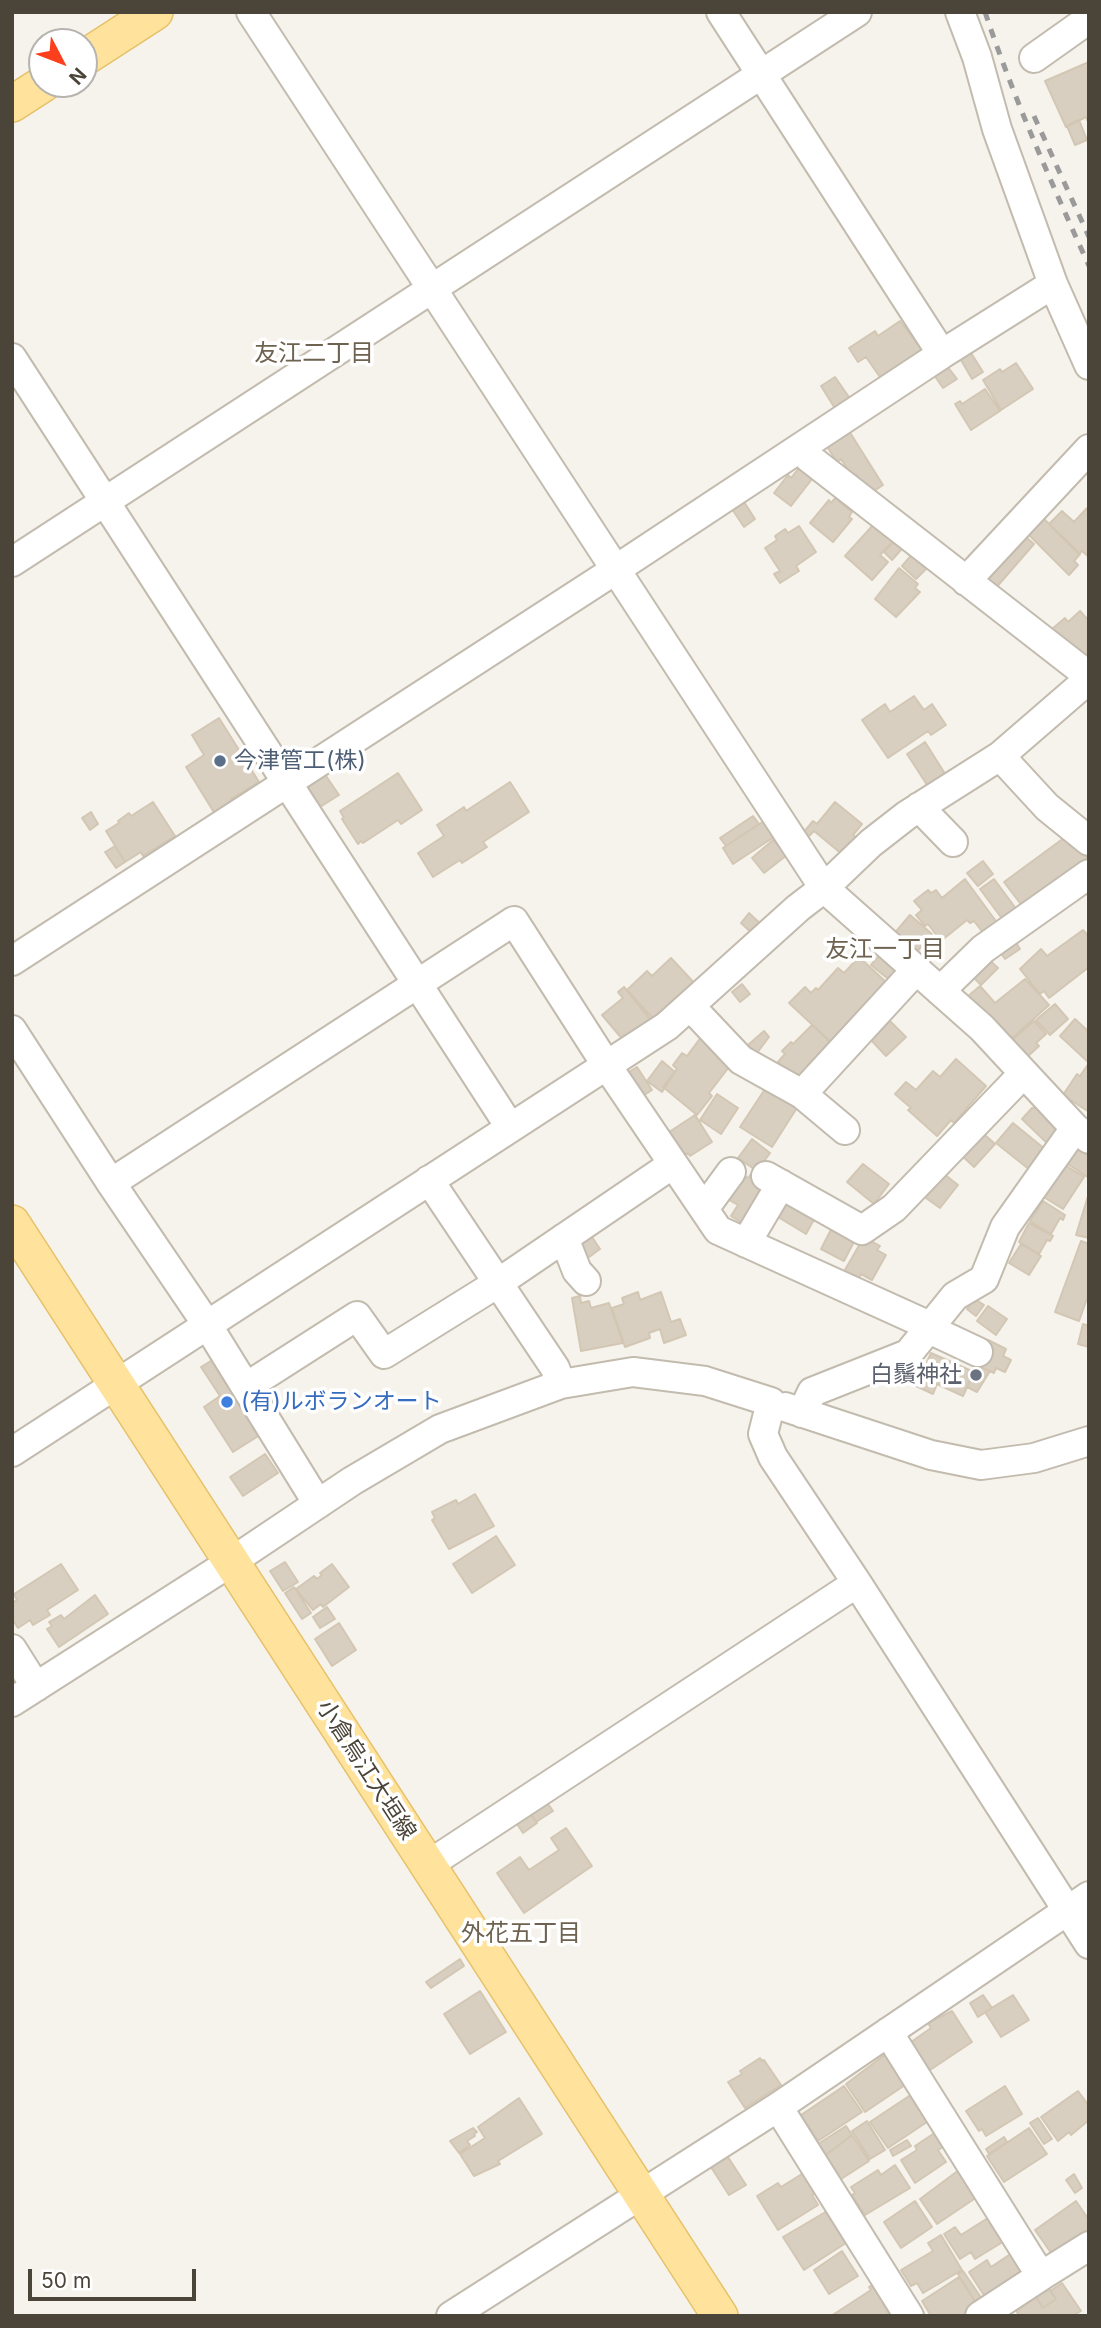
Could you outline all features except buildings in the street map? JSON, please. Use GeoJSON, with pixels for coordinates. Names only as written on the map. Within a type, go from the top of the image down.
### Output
{"type":"FeatureCollection","features":[{"type":"Feature","properties":{"kind":"main road"},"geometry":{"type":"LineString","coordinates":[[98,49],[155,12]]}},
{"type":"Feature","properties":{"kind":"main road"},"geometry":{"type":"LineString","coordinates":[[12,104],[28,94]]}},
{"type":"Feature","properties":{"kind":"main road","name":"小倉烏江大垣線"},"geometry":{"type":"LineString","coordinates":[[12,1223],[720,2316]]}},
{"type":"Feature","properties":{"kind":"street"},"geometry":{"type":"LineString","coordinates":[[251,12],[824,888],[982,1028],[1082,1133],[1005,1227],[984,1279],[955,1296],[908,1354],[812,1392],[802,1413]]}},
{"type":"Feature","properties":{"kind":"street"},"geometry":{"type":"LineString","coordinates":[[721,12],[942,354]]}},
{"type":"Feature","properties":{"kind":"street"},"geometry":{"type":"LineString","coordinates":[[12,562],[857,12]]}},
{"type":"Feature","properties":{"kind":"street"},"geometry":{"type":"LineString","coordinates":[[960,12],[977,57],[997,129],[1053,284],[1089,365]]}},
{"type":"Feature","properties":{"kind":"street"},"geometry":{"type":"LineString","coordinates":[[1034,58],[1089,19]]}},
{"type":"Feature","properties":{"kind":"street"},"geometry":{"type":"LineString","coordinates":[[12,961],[1053,284]]}},
{"type":"Feature","properties":{"kind":"street"},"geometry":{"type":"LineString","coordinates":[[12,358],[510,1127]]}},
{"type":"Feature","properties":{"kind":"street"},"geometry":{"type":"LineString","coordinates":[[12,1452],[667,1026],[798,908],[824,888],[871,843],[919,807],[1000,756],[1089,678],[808,458],[801,448]]}},
{"type":"Feature","properties":{"kind":"street"},"geometry":{"type":"LineString","coordinates":[[966,581],[1089,449]]}},
{"type":"Feature","properties":{"kind":"street"},"geometry":{"type":"LineString","coordinates":[[1000,756],[1047,807],[1089,841]]}},
{"type":"Feature","properties":{"kind":"street"},"geometry":{"type":"LineString","coordinates":[[919,807],[953,842]]}},
{"type":"Feature","properties":{"kind":"street"},"geometry":{"type":"LineString","coordinates":[[940,990],[983,948],[1089,874]]}},
{"type":"Feature","properties":{"kind":"street"},"geometry":{"type":"LineString","coordinates":[[111,1183],[514,921],[607,1066],[718,1230],[978,1352]]}},
{"type":"Feature","properties":{"kind":"street"},"geometry":{"type":"LineString","coordinates":[[802,1094],[916,970]]}},
{"type":"Feature","properties":{"kind":"street"},"geometry":{"type":"LineString","coordinates":[[690,1006],[741,1060],[802,1094],[845,1130]]}},
{"type":"Feature","properties":{"kind":"street"},"geometry":{"type":"LineString","coordinates":[[12,1030],[208,1326],[318,1504]]}},
{"type":"Feature","properties":{"kind":"street"},"geometry":{"type":"LineString","coordinates":[[746,1243],[774,1180],[862,1230],[894,1208],[1024,1073]]}},
{"type":"Feature","properties":{"kind":"street"},"geometry":{"type":"LineString","coordinates":[[246,1387],[357,1316],[384,1354],[498,1283],[673,1164]]}},
{"type":"Feature","properties":{"kind":"street"},"geometry":{"type":"LineString","coordinates":[[704,1209],[731,1172]]}},
{"type":"Feature","properties":{"kind":"street"},"geometry":{"type":"LineString","coordinates":[[429,1180],[555,1368],[561,1384]]}},
{"type":"Feature","properties":{"kind":"street"},"geometry":{"type":"LineString","coordinates":[[564,1238],[577,1271],[586,1281]]}},
{"type":"Feature","properties":{"kind":"street"},"geometry":{"type":"LineString","coordinates":[[12,1702],[318,1504],[440,1429],[561,1384],[633,1372],[705,1381],[931,1455],[981,1465],[1034,1458],[1089,1441]]}},
{"type":"Feature","properties":{"kind":"street"},"geometry":{"type":"LineString","coordinates":[[771,1402],[763,1434],[772,1457],[1078,1903],[1089,1944]]}},
{"type":"Feature","properties":{"kind":"street"},"geometry":{"type":"LineString","coordinates":[[428,1865],[856,1583]]}},
{"type":"Feature","properties":{"kind":"street"},"geometry":{"type":"LineString","coordinates":[[12,1649],[36,1687]]}},
{"type":"Feature","properties":{"kind":"street"},"geometry":{"type":"LineString","coordinates":[[452,2316],[778,2106],[1078,1903]]}},
{"type":"Feature","properties":{"kind":"street"},"geometry":{"type":"LineString","coordinates":[[888,2032],[1041,2276]]}},
{"type":"Feature","properties":{"kind":"street"},"geometry":{"type":"LineString","coordinates":[[778,2106],[908,2316]]}},
{"type":"Feature","properties":{"kind":"street"},"geometry":{"type":"LineString","coordinates":[[980,2316],[1089,2246]]}},
{"type":"Feature","properties":{"kind":"railway"},"geometry":{"type":"LineString","coordinates":[[985,12],[1047,172],[1089,266]]}},
{"type":"Feature","properties":{"kind":"railway"},"geometry":{"type":"LineString","coordinates":[[1034,116],[1089,237]]}},
{"type":"Feature","properties":{"kind":"place","name":"今津管工(株)"},"geometry":{"type":"Point","coordinates":[220,761]}},
{"type":"Feature","properties":{"kind":"place","name":"白鬚神社"},"geometry":{"type":"Point","coordinates":[976,1375]}},
{"type":"Feature","properties":{"kind":"place","name":"(有)ルボランオート"},"geometry":{"type":"Point","coordinates":[227,1402]}},
{"type":"Feature","properties":{"kind":"district","name":"友江二丁目"},"geometry":{"type":"Point","coordinates":[314,354]}},
{"type":"Feature","properties":{"kind":"district","name":"友江一丁目"},"geometry":{"type":"Point","coordinates":[885,950]}},
{"type":"Feature","properties":{"kind":"district","name":"外花五丁目"},"geometry":{"type":"Point","coordinates":[521,1934]}}]}
